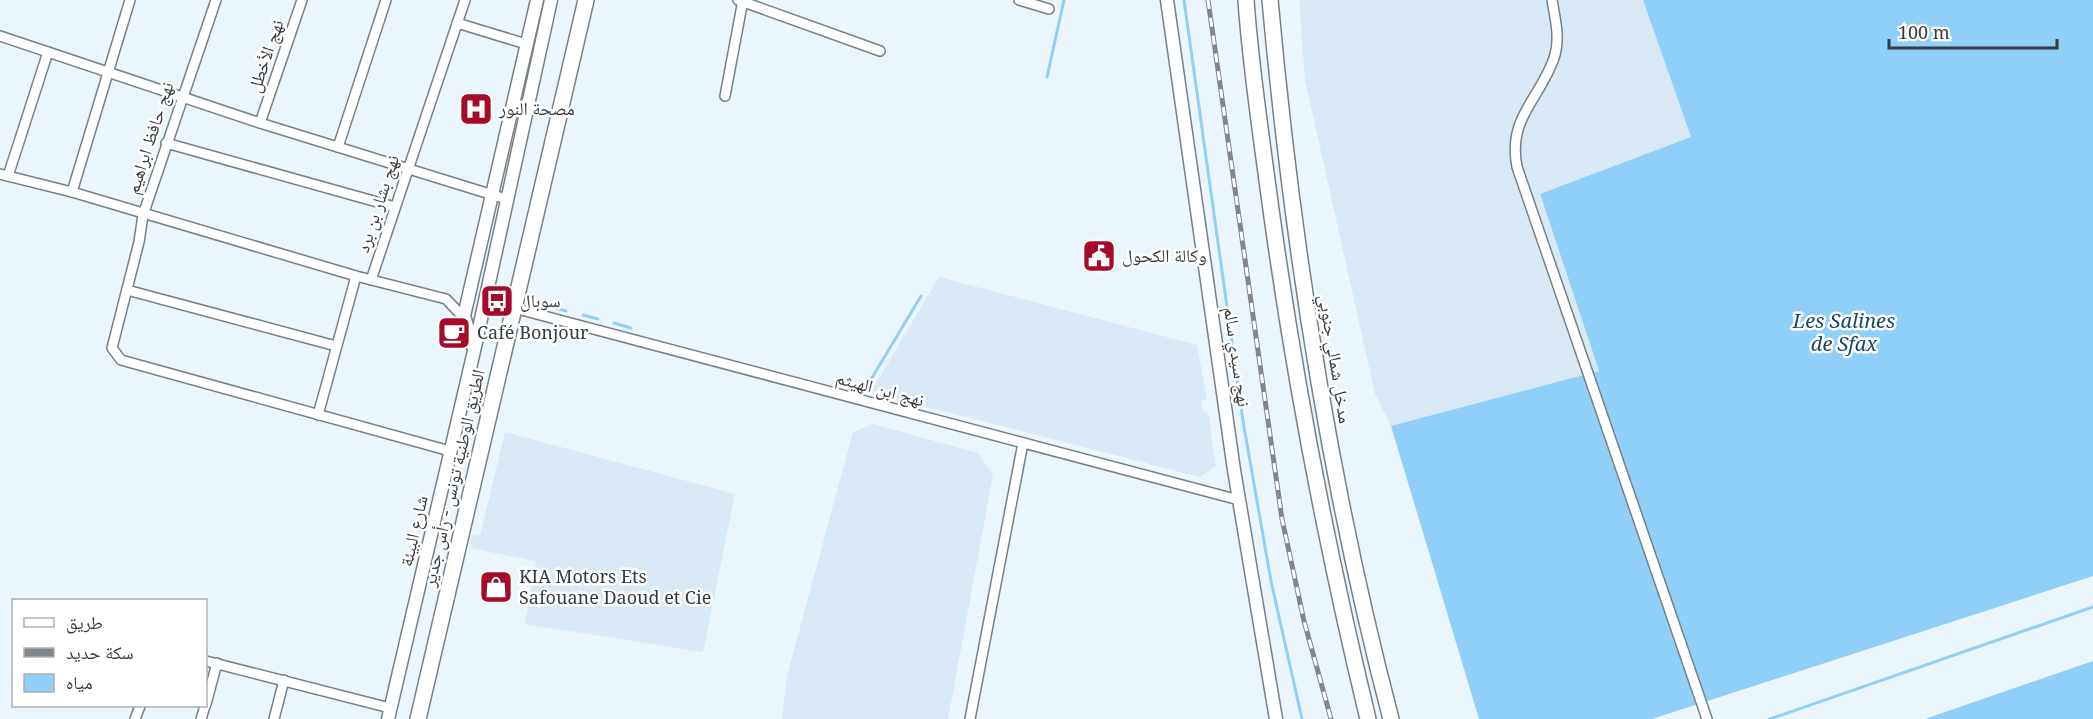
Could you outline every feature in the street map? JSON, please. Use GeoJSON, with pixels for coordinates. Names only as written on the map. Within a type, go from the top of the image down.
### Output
{"type":"FeatureCollection","features":[{"type":"Feature","properties":{"kind":"main road","name":"الطريق الوطنية تونس - رأس جدير"},"geometry":{"type":"LineString","coordinates":[[418,719],[586,0]]}},
{"type":"Feature","properties":{"kind":"main road"},"geometry":{"type":"LineString","coordinates":[[1246,0],[1256,102],[1295,366],[1322,514],[1368,719]]}},
{"type":"Feature","properties":{"kind":"main road","name":"مدخل شمالي جنوبي"},"geometry":{"type":"LineString","coordinates":[[1270,0],[1286,156],[1316,366],[1351,554],[1391,719]]}},
{"type":"Feature","properties":{"kind":"street"},"geometry":{"type":"LineString","coordinates":[[72,192],[130,0]]}},
{"type":"Feature","properties":{"kind":"street","name":"نهج حافظ ابراهيم"},"geometry":{"type":"LineString","coordinates":[[216,0],[142,214],[139,242],[112,348],[121,360],[318,415]]}},
{"type":"Feature","properties":{"kind":"street","name":"نهج الأخطل"},"geometry":{"type":"LineString","coordinates":[[260,123],[302,0]]}},
{"type":"Feature","properties":{"kind":"street"},"geometry":{"type":"LineString","coordinates":[[338,147],[386,0]]}},
{"type":"Feature","properties":{"kind":"street","name":"نهج بشار بن برد"},"geometry":{"type":"LineString","coordinates":[[318,415],[356,276],[371,280],[465,0]]}},
{"type":"Feature","properties":{"kind":"street","name":"شارع البيئة"},"geometry":{"type":"LineString","coordinates":[[389,713],[474,351],[526,44],[537,0]]}},
{"type":"Feature","properties":{"kind":"street","name":"شارع البيئة"},"geometry":{"type":"LineString","coordinates":[[474,351],[464,316],[500,197],[551,0]]}},
{"type":"Feature","properties":{"kind":"street"},"geometry":{"type":"LineString","coordinates":[[1020,0],[1049,9]]}},
{"type":"Feature","properties":{"kind":"street","name":"نهج سيدي سالم"},"geometry":{"type":"LineString","coordinates":[[1167,0],[1239,500],[1276,719]]}},
{"type":"Feature","properties":{"kind":"street"},"geometry":{"type":"LineString","coordinates":[[1552,0],[1557,39],[1555,53],[1520,120],[1515,139],[1517,166],[1707,719]]}},
{"type":"Feature","properties":{"kind":"street"},"geometry":{"type":"LineString","coordinates":[[725,96],[741,1],[880,51]]}},
{"type":"Feature","properties":{"kind":"street"},"geometry":{"type":"LineString","coordinates":[[457,24],[526,44]]}},
{"type":"Feature","properties":{"kind":"street"},"geometry":{"type":"LineString","coordinates":[[0,36],[260,123],[500,197]]}},
{"type":"Feature","properties":{"kind":"street"},"geometry":{"type":"LineString","coordinates":[[48,52],[4,175],[72,192],[356,276]]}},
{"type":"Feature","properties":{"kind":"street"},"geometry":{"type":"LineString","coordinates":[[166,143],[395,207]]}},
{"type":"Feature","properties":{"kind":"street"},"geometry":{"type":"LineString","coordinates":[[371,280],[446,299],[464,316],[477,334]]}},
{"type":"Feature","properties":{"kind":"street"},"geometry":{"type":"LineString","coordinates":[[127,290],[336,346]]}},
{"type":"Feature","properties":{"kind":"street","name":"نهج ابن الهيثم"},"geometry":{"type":"LineString","coordinates":[[514,308],[1239,500]]}},
{"type":"Feature","properties":{"kind":"street"},"geometry":{"type":"LineString","coordinates":[[318,415],[450,451]]}},
{"type":"Feature","properties":{"kind":"street"},"geometry":{"type":"LineString","coordinates":[[970,719],[1023,443]]}},
{"type":"Feature","properties":{"kind":"street"},"geometry":{"type":"LineString","coordinates":[[207,661],[284,680],[389,713]]}},
{"type":"Feature","properties":{"kind":"street"},"geometry":{"type":"LineString","coordinates":[[207,698],[217,663]]}},
{"type":"Feature","properties":{"kind":"street"},"geometry":{"type":"LineString","coordinates":[[274,719],[284,680]]}},
{"type":"Feature","properties":{"kind":"shaded area"},"geometry":{"type":"Polygon","coordinates":[[[1299,0],[1643,0],[1691,137],[1540,195],[1599,372],[1391,426],[1375,394],[1305,80],[1299,0]]]}},
{"type":"Feature","properties":{"kind":"shaded area"},"geometry":{"type":"Polygon","coordinates":[[[939,277],[1197,345],[1207,399],[1201,401],[1203,411],[1208,413],[1216,466],[1200,477],[880,395],[872,390],[939,277]]]}},
{"type":"Feature","properties":{"kind":"shaded area"},"geometry":{"type":"Polygon","coordinates":[[[873,424],[978,453],[993,475],[948,719],[782,719],[787,676],[853,432],[873,424]]]}},
{"type":"Feature","properties":{"kind":"shaded area"},"geometry":{"type":"Polygon","coordinates":[[[505,432],[735,494],[703,652],[525,624],[536,561],[470,548],[472,535],[480,536],[505,432]]]}},
{"type":"Feature","properties":{"kind":"water","name":"Les Salines de Sfax"},"geometry":{"type":"Polygon","coordinates":[[[1643,0],[2093,0],[2093,576],[1652,719],[1479,719],[1391,426],[1599,371],[1540,194],[1691,137],[1643,0]]]}},
{"type":"Feature","properties":{"kind":"water"},"geometry":{"type":"Polygon","coordinates":[[[2093,661],[2093,719],[1925,719],[2093,661]]]}},
{"type":"Feature","properties":{"kind":"waterway"},"geometry":{"type":"LineString","coordinates":[[1047,77],[1064,0]]}},
{"type":"Feature","properties":{"kind":"waterway"},"geometry":{"type":"LineString","coordinates":[[1184,0],[1243,421],[1271,581],[1302,719]]}},
{"type":"Feature","properties":{"kind":"waterway"},"geometry":{"type":"LineString","coordinates":[[867,386],[921,296]]}},
{"type":"Feature","properties":{"kind":"waterway"},"geometry":{"type":"LineString","coordinates":[[546,305],[566,311]]}},
{"type":"Feature","properties":{"kind":"waterway"},"geometry":{"type":"LineString","coordinates":[[583,315],[598,319]]}},
{"type":"Feature","properties":{"kind":"waterway"},"geometry":{"type":"LineString","coordinates":[[614,323],[631,328]]}},
{"type":"Feature","properties":{"kind":"waterway"},"geometry":{"type":"LineString","coordinates":[[1770,719],[2093,607]]}},
{"type":"Feature","properties":{"kind":"railway"},"geometry":{"type":"LineString","coordinates":[[1208,0],[1282,519],[1304,621],[1331,719]]}},
{"type":"Feature","properties":{"kind":"place","name":"مصحة النور"},"geometry":{"type":"Point","coordinates":[476,109]}},
{"type":"Feature","properties":{"kind":"place","name":"وكالة الكحول"},"geometry":{"type":"Point","coordinates":[1099,256]}},
{"type":"Feature","properties":{"kind":"place","name":"سوبال"},"geometry":{"type":"Point","coordinates":[497,301]}},
{"type":"Feature","properties":{"kind":"place","name":"Café Bonjour"},"geometry":{"type":"Point","coordinates":[454,333]}},
{"type":"Feature","properties":{"kind":"place","name":"KIA Motors Ets Safouane Daoud et Cie"},"geometry":{"type":"Point","coordinates":[496,587]}}]}
